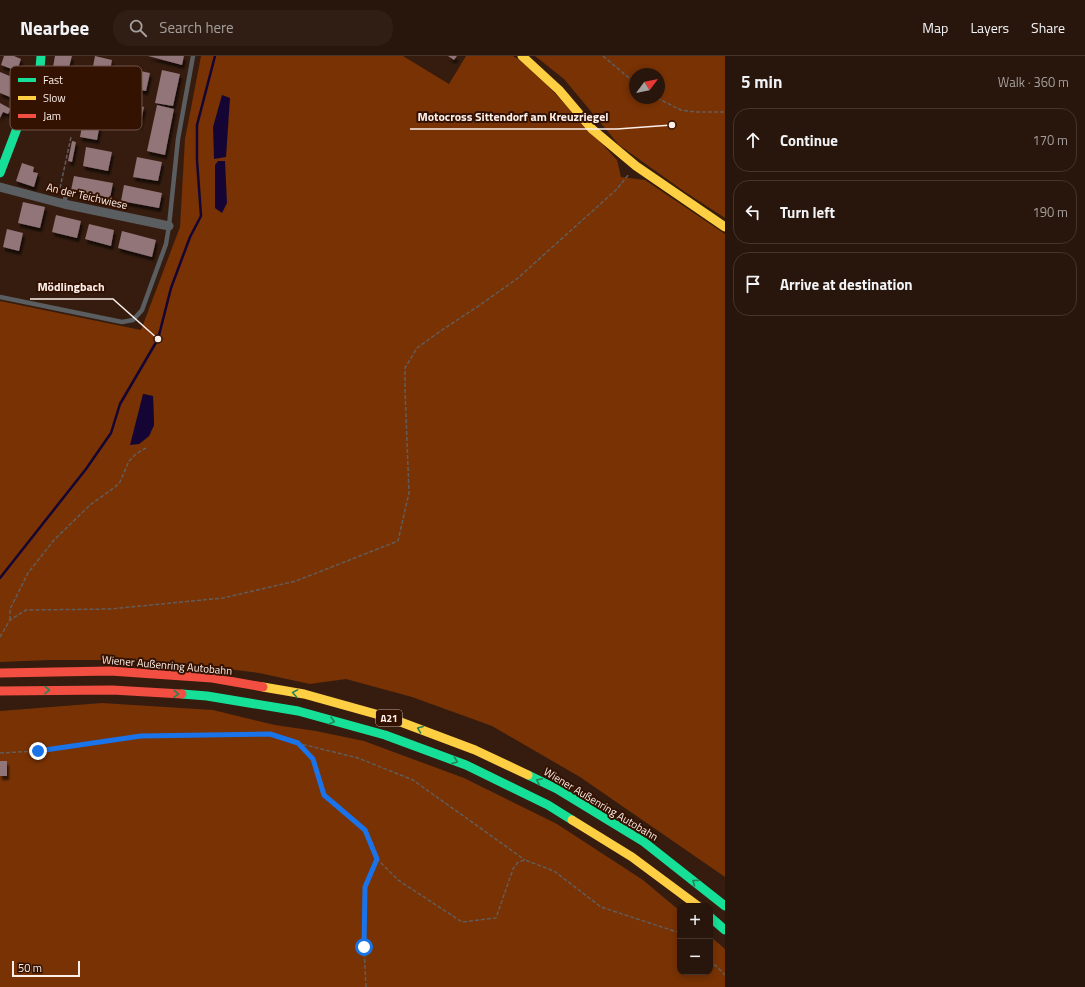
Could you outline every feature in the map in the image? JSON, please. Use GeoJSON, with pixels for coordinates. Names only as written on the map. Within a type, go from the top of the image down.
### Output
{"type":"FeatureCollection","features":[{"type":"Feature","properties":{"kind":"main road"},"geometry":{"type":"LineString","coordinates":[[40,66],[41,56]]}},
{"type":"Feature","properties":{"kind":"main road"},"geometry":{"type":"LineString","coordinates":[[522,56],[559,90],[592,129],[636,166],[725,227]]}},
{"type":"Feature","properties":{"kind":"main road"},"geometry":{"type":"LineString","coordinates":[[0,173],[16,130]]}},
{"type":"Feature","properties":{"kind":"main road","name":"Wiener Außenring Autobahn"},"geometry":{"type":"LineString","coordinates":[[3,673],[110,671],[212,678],[304,694],[390,718],[475,750],[557,789],[644,842],[725,906]]}},
{"type":"Feature","properties":{"kind":"main road","name":"A21"},"geometry":{"type":"LineString","coordinates":[[4,691],[112,690],[207,696],[298,711],[385,735],[466,765],[548,805],[632,857],[694,903]]}},
{"type":"Feature","properties":{"kind":"main road"},"geometry":{"type":"LineString","coordinates":[[713,920],[725,930]]}},
{"type":"Feature","properties":{"kind":"street","name":"An der Teichwiese"},"geometry":{"type":"LineString","coordinates":[[0,187],[64,204],[170,226]]}},
{"type":"Feature","properties":{"kind":"lane"},"geometry":{"type":"LineString","coordinates":[[0,297],[122,322],[133,320],[142,310],[166,244],[170,226],[178,139],[193,56]]}},
{"type":"Feature","properties":{"kind":"lane"},"geometry":{"type":"LineString","coordinates":[[64,204],[67,190]]}},
{"type":"Feature","properties":{"kind":"path"},"geometry":{"type":"LineString","coordinates":[[603,56],[629,78]]}},
{"type":"Feature","properties":{"kind":"path"},"geometry":{"type":"LineString","coordinates":[[665,102],[681,110],[697,112],[725,112]]}},
{"type":"Feature","properties":{"kind":"path"},"geometry":{"type":"LineString","coordinates":[[60,188],[71,137]]}},
{"type":"Feature","properties":{"kind":"path"},"geometry":{"type":"LineString","coordinates":[[0,637],[10,620],[26,610],[110,608],[223,598],[296,581],[398,541],[409,493],[405,368],[417,348],[518,278],[617,189],[636,166]]}},
{"type":"Feature","properties":{"kind":"path"},"geometry":{"type":"LineString","coordinates":[[10,620],[10,609],[28,573],[54,540],[90,505],[120,482],[129,461],[136,454],[146,448]]}},
{"type":"Feature","properties":{"kind":"path"},"geometry":{"type":"LineString","coordinates":[[0,753],[38,751],[141,736],[270,734],[298,743],[358,758],[413,780],[525,860],[554,871],[601,907],[677,932]]}},
{"type":"Feature","properties":{"kind":"path"},"geometry":{"type":"LineString","coordinates":[[298,743],[313,759],[324,795],[365,830],[377,859],[398,880],[462,922],[496,918],[513,869],[518,862],[525,860]]}},
{"type":"Feature","properties":{"kind":"path"},"geometry":{"type":"LineString","coordinates":[[366,987],[364,947],[365,887],[377,859]]}},
{"type":"Feature","properties":{"kind":"path"},"geometry":{"type":"LineString","coordinates":[[713,963],[725,975]]}},
{"type":"Feature","properties":{"kind":"shaded area"},"geometry":{"type":"Polygon","coordinates":[[[201,56],[403,56],[449,84],[466,56],[513,56],[521,61],[549,87],[617,160],[621,177],[645,180],[725,234],[725,877],[580,777],[492,726],[412,697],[346,679],[310,684],[259,673],[180,663],[106,660],[0,662],[0,301],[141,330],[180,227],[185,139],[201,56]],[[143,394],[139,444],[149,436],[154,425],[153,396],[143,394]]]}},
{"type":"Feature","properties":{"kind":"shaded area"},"geometry":{"type":"Polygon","coordinates":[[[535,56],[725,56],[725,218],[685,192],[619,145],[564,79],[535,56]]]}},
{"type":"Feature","properties":{"kind":"shaded area"},"geometry":{"type":"Polygon","coordinates":[[[222,95],[230,98],[226,157],[214,159],[213,127],[222,95]]]}},
{"type":"Feature","properties":{"kind":"shaded area"},"geometry":{"type":"Polygon","coordinates":[[[218,161],[225,161],[227,203],[222,213],[215,208],[215,165],[218,161]]]}},
{"type":"Feature","properties":{"kind":"shaded area"},"geometry":{"type":"Polygon","coordinates":[[[143,394],[153,396],[154,425],[149,436],[139,444],[130,445],[143,394]]]}},
{"type":"Feature","properties":{"kind":"shaded area"},"geometry":{"type":"Polygon","coordinates":[[[102,703],[213,710],[275,725],[316,731],[364,741],[464,778],[557,824],[643,880],[677,908],[677,975],[713,975],[713,939],[725,949],[725,987],[0,987],[0,711],[102,703]]]}},
{"type":"Feature","properties":{"kind":"building"},"geometry":{"type":"Polygon","coordinates":[[[4,56],[14,56],[21,59],[19,66],[10,66],[10,68],[1,65],[4,56]]]}},
{"type":"Feature","properties":{"kind":"building"},"geometry":{"type":"Polygon","coordinates":[[[55,56],[72,56],[69,66],[53,66],[55,56]]]}},
{"type":"Feature","properties":{"kind":"building"},"geometry":{"type":"Polygon","coordinates":[[[95,56],[112,60],[111,66],[93,66],[95,56]]]}},
{"type":"Feature","properties":{"kind":"building"},"geometry":{"type":"Polygon","coordinates":[[[148,56],[184,56],[182,65],[148,56]]]}},
{"type":"Feature","properties":{"kind":"building"},"geometry":{"type":"Polygon","coordinates":[[[448,56],[457,56],[454,60],[448,56]]]}},
{"type":"Feature","properties":{"kind":"building"},"geometry":{"type":"Polygon","coordinates":[[[162,70],[180,74],[173,106],[155,103],[162,70]]]}},
{"type":"Feature","properties":{"kind":"building"},"geometry":{"type":"Polygon","coordinates":[[[142,71],[150,73],[146,91],[142,90],[142,71]]]}},
{"type":"Feature","properties":{"kind":"building"},"geometry":{"type":"Polygon","coordinates":[[[0,72],[10,76],[10,97],[0,93],[0,72]]]}},
{"type":"Feature","properties":{"kind":"building"},"geometry":{"type":"Polygon","coordinates":[[[0,103],[10,108],[10,111],[8,114],[3,112],[0,118],[0,103]]]}},
{"type":"Feature","properties":{"kind":"building"},"geometry":{"type":"Polygon","coordinates":[[[157,105],[174,109],[165,155],[147,151],[157,105]]]}},
{"type":"Feature","properties":{"kind":"building"},"geometry":{"type":"Polygon","coordinates":[[[81,130],[99,130],[97,140],[80,137],[81,130]]]}},
{"type":"Feature","properties":{"kind":"building"},"geometry":{"type":"Polygon","coordinates":[[[72,141],[76,142],[72,162],[68,161],[72,141]]]}},
{"type":"Feature","properties":{"kind":"building"},"geometry":{"type":"Polygon","coordinates":[[[86,147],[112,152],[108,171],[83,166],[86,147]]]}},
{"type":"Feature","properties":{"kind":"building"},"geometry":{"type":"Polygon","coordinates":[[[137,157],[162,162],[158,181],[133,177],[137,157]]]}},
{"type":"Feature","properties":{"kind":"building"},"geometry":{"type":"Polygon","coordinates":[[[22,163],[34,167],[33,172],[38,173],[34,187],[16,181],[22,163]]]}},
{"type":"Feature","properties":{"kind":"building"},"geometry":{"type":"Polygon","coordinates":[[[74,176],[113,183],[110,198],[71,190],[74,176]]]}},
{"type":"Feature","properties":{"kind":"building"},"geometry":{"type":"Polygon","coordinates":[[[124,185],[162,193],[159,208],[121,201],[124,185]]]}},
{"type":"Feature","properties":{"kind":"building"},"geometry":{"type":"Polygon","coordinates":[[[23,202],[45,207],[40,228],[18,223],[23,202]]]}},
{"type":"Feature","properties":{"kind":"building"},"geometry":{"type":"Polygon","coordinates":[[[56,215],[81,221],[77,238],[52,232],[56,215]]]}},
{"type":"Feature","properties":{"kind":"building"},"geometry":{"type":"Polygon","coordinates":[[[89,224],[114,230],[111,246],[85,239],[89,224]]]}},
{"type":"Feature","properties":{"kind":"building"},"geometry":{"type":"Polygon","coordinates":[[[7,229],[23,233],[19,251],[3,247],[7,229]]]}},
{"type":"Feature","properties":{"kind":"building"},"geometry":{"type":"Polygon","coordinates":[[[122,231],[156,240],[152,257],[118,248],[122,231]]]}},
{"type":"Feature","properties":{"kind":"building"},"geometry":{"type":"Polygon","coordinates":[[[0,761],[7,761],[7,776],[0,776],[0,761]]]}},
{"type":"Feature","properties":{"kind":"waterway"},"geometry":{"type":"LineString","coordinates":[[0,578],[86,469],[111,433],[120,404],[158,339],[171,288],[190,237],[201,216],[197,160],[197,125],[215,56]]}},
{"type":"Feature","properties":{"kind":"traffic: fast"},"geometry":{"type":"LineString","coordinates":[[40,66],[41,56]]}},
{"type":"Feature","properties":{"kind":"traffic: fast"},"geometry":{"type":"LineString","coordinates":[[0,173],[16,130]]}},
{"type":"Feature","properties":{"kind":"traffic: fast"},"geometry":{"type":"LineString","coordinates":[[182,694],[207,696],[298,711],[385,735],[466,765],[548,805],[572,820]]}},
{"type":"Feature","properties":{"kind":"traffic: fast"},"geometry":{"type":"LineString","coordinates":[[528,775],[557,789],[644,842],[725,906]]}},
{"type":"Feature","properties":{"kind":"traffic: fast"},"geometry":{"type":"LineString","coordinates":[[713,920],[725,930]]}},
{"type":"Feature","properties":{"kind":"traffic: slow"},"geometry":{"type":"LineString","coordinates":[[522,56],[559,90],[592,129],[636,166],[725,227]]}},
{"type":"Feature","properties":{"kind":"traffic: slow"},"geometry":{"type":"LineString","coordinates":[[263,687],[304,694],[390,718],[475,750],[528,775]]}},
{"type":"Feature","properties":{"kind":"traffic: slow"},"geometry":{"type":"LineString","coordinates":[[572,820],[632,857],[694,903]]}},
{"type":"Feature","properties":{"kind":"traffic: jam"},"geometry":{"type":"LineString","coordinates":[[0,673],[110,671],[212,678],[263,687]]}},
{"type":"Feature","properties":{"kind":"traffic: jam"},"geometry":{"type":"LineString","coordinates":[[0,691],[112,690],[182,694]]}},
{"type":"Feature","properties":{"kind":"place","name":"Motocross Sittendorf am Kreuzriegel"},"geometry":{"type":"Point","coordinates":[672,125]}},
{"type":"Feature","properties":{"kind":"place","name":"Mödlingbach"},"geometry":{"type":"Point","coordinates":[158,339]}},
{"type":"Feature","properties":{"kind":"route"},"geometry":{"type":"LineString","coordinates":[[38,751],[141,736],[270,734],[298,743],[313,759],[324,795],[365,830],[377,859],[365,887],[364,947]]}}]}
